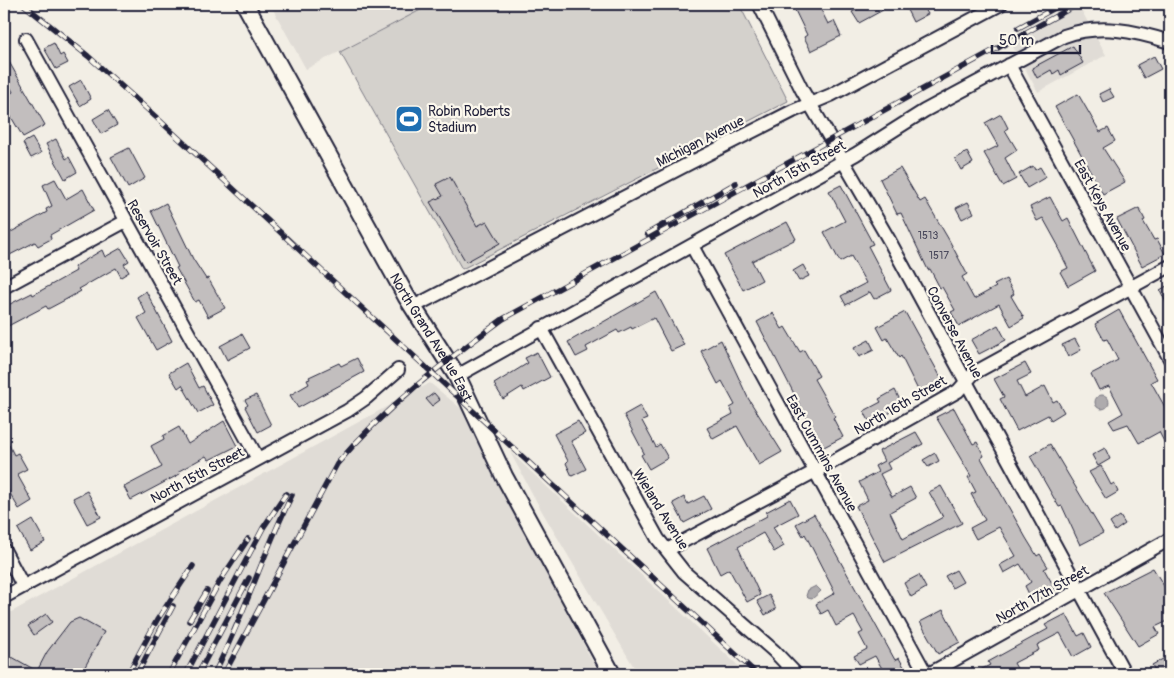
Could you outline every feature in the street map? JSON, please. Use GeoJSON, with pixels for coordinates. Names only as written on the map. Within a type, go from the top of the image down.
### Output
{"type":"FeatureCollection","features":[{"type":"Feature","properties":{"kind":"street","name":"North Grand Avenue East"},"geometry":{"type":"LineString","coordinates":[[245,4],[413,307],[457,376],[504,476],[612,674]]}},
{"type":"Feature","properties":{"kind":"street","name":"Converse Avenue"},"geometry":{"type":"LineString","coordinates":[[759,4],[810,104],[844,161],[1125,674]]}},
{"type":"Feature","properties":{"kind":"street","name":"Michigan Avenue"},"geometry":{"type":"LineString","coordinates":[[413,307],[690,163],[840,90],[1001,4]]}},
{"type":"Feature","properties":{"kind":"street","name":"North 15th Street"},"geometry":{"type":"LineString","coordinates":[[457,376],[844,161],[924,111],[1064,36],[1078,31],[1115,28],[1167,41]]}},
{"type":"Feature","properties":{"kind":"street","name":"Reservoir Street"},"geometry":{"type":"LineString","coordinates":[[26,39],[258,459]]}},
{"type":"Feature","properties":{"kind":"street","name":"East Keys Avenue"},"geometry":{"type":"LineString","coordinates":[[1009,65],[1170,359]]}},
{"type":"Feature","properties":{"kind":"street"},"geometry":{"type":"LineString","coordinates":[[4,287],[126,221]]}},
{"type":"Feature","properties":{"kind":"street","name":"East Cummins Avenue"},"geometry":{"type":"LineString","coordinates":[[692,246],[927,674]]}},
{"type":"Feature","properties":{"kind":"street","name":"North 16th Street"},"geometry":{"type":"LineString","coordinates":[[667,550],[958,391],[977,371],[1170,266]]}},
{"type":"Feature","properties":{"kind":"street","name":"Wieland Avenue"},"geometry":{"type":"LineString","coordinates":[[541,328],[648,522],[667,550],[684,572],[796,674]]}},
{"type":"Feature","properties":{"kind":"street","name":"North 15th Street"},"geometry":{"type":"LineString","coordinates":[[4,597],[347,410],[366,398],[398,370]]}},
{"type":"Feature","properties":{"kind":"street","name":"North 17th Street"},"geometry":{"type":"LineString","coordinates":[[927,674],[1170,539]]}},
{"type":"Feature","properties":{"kind":"street"},"geometry":{"type":"LineString","coordinates":[[4,550],[23,586]]}},
{"type":"Feature","properties":{"kind":"shaded area"},"geometry":{"type":"Polygon","coordinates":[[[270,4],[432,4],[306,69],[270,4]]]}},
{"type":"Feature","properties":{"kind":"shaded area"},"geometry":{"type":"Polygon","coordinates":[[[432,4],[739,4],[788,101],[462,269],[340,52],[432,4]]]}},
{"type":"Feature","properties":{"kind":"shaded area"},"geometry":{"type":"Polygon","coordinates":[[[1079,6],[1106,55],[1038,92],[1012,45],[1079,6]]]}},
{"type":"Feature","properties":{"kind":"shaded area"},"geometry":{"type":"Polygon","coordinates":[[[430,383],[469,415],[498,481],[599,674],[4,674],[4,616],[430,383]]]}},
{"type":"Feature","properties":{"kind":"shaded area"},"geometry":{"type":"Polygon","coordinates":[[[1099,395],[1105,395],[1109,402],[1105,409],[1099,409],[1095,405],[1095,399],[1099,395]]]}},
{"type":"Feature","properties":{"kind":"shaded area"},"geometry":{"type":"Polygon","coordinates":[[[510,452],[747,674],[638,674],[540,508],[510,452]]]}},
{"type":"Feature","properties":{"kind":"shaded area"},"geometry":{"type":"Polygon","coordinates":[[[816,586],[821,591],[812,599],[808,598],[806,596],[808,590],[816,586]]]}},
{"type":"Feature","properties":{"kind":"building"},"geometry":{"type":"Polygon","coordinates":[[[792,4],[818,4],[828,24],[834,21],[841,36],[811,51],[804,37],[807,35],[792,4]]]}},
{"type":"Feature","properties":{"kind":"building"},"geometry":{"type":"Polygon","coordinates":[[[867,4],[880,4],[883,10],[859,23],[852,12],[867,4]]]}},
{"type":"Feature","properties":{"kind":"building"},"geometry":{"type":"Polygon","coordinates":[[[904,4],[922,4],[928,14],[913,22],[904,4]]]}},
{"type":"Feature","properties":{"kind":"building"},"geometry":{"type":"Polygon","coordinates":[[[54,43],[60,56],[63,54],[68,63],[56,69],[44,48],[54,43]]]}},
{"type":"Feature","properties":{"kind":"building"},"geometry":{"type":"Polygon","coordinates":[[[1073,46],[1083,63],[1061,75],[1059,70],[1053,74],[1051,70],[1037,78],[1032,68],[1073,46]]]}},
{"type":"Feature","properties":{"kind":"building"},"geometry":{"type":"Polygon","coordinates":[[[4,53],[45,125],[23,137],[4,105],[4,98],[13,92],[4,75],[4,53]]]}},
{"type":"Feature","properties":{"kind":"building"},"geometry":{"type":"Polygon","coordinates":[[[1154,56],[1161,69],[1144,78],[1137,65],[1154,56]]]}},
{"type":"Feature","properties":{"kind":"building"},"geometry":{"type":"Polygon","coordinates":[[[81,80],[91,99],[80,106],[69,87],[81,80]]]}},
{"type":"Feature","properties":{"kind":"building"},"geometry":{"type":"Polygon","coordinates":[[[1109,89],[1114,97],[1103,102],[1099,94],[1109,89]]]}},
{"type":"Feature","properties":{"kind":"building"},"geometry":{"type":"Polygon","coordinates":[[[1078,94],[1100,132],[1108,128],[1115,141],[1103,148],[1125,182],[1103,194],[1055,107],[1078,94]]]}},
{"type":"Feature","properties":{"kind":"building"},"geometry":{"type":"Polygon","coordinates":[[[108,110],[117,125],[101,134],[93,119],[108,110]]]}},
{"type":"Feature","properties":{"kind":"building"},"geometry":{"type":"Polygon","coordinates":[[[1001,114],[1008,128],[1005,130],[1017,150],[1005,158],[1016,179],[1003,186],[984,153],[998,146],[985,123],[1001,114]]]}},
{"type":"Feature","properties":{"kind":"building"},"geometry":{"type":"Polygon","coordinates":[[[32,138],[41,153],[31,158],[23,143],[32,138]]]}},
{"type":"Feature","properties":{"kind":"building"},"geometry":{"type":"Polygon","coordinates":[[[56,139],[66,159],[69,157],[77,172],[65,179],[46,144],[56,139]]]}},
{"type":"Feature","properties":{"kind":"building"},"geometry":{"type":"Polygon","coordinates":[[[129,148],[145,178],[128,188],[111,157],[129,148]]]}},
{"type":"Feature","properties":{"kind":"building"},"geometry":{"type":"Polygon","coordinates":[[[967,152],[973,163],[961,170],[955,159],[967,152]]]}},
{"type":"Feature","properties":{"kind":"building"},"geometry":{"type":"Polygon","coordinates":[[[1033,166],[1035,170],[1040,167],[1046,177],[1027,188],[1019,174],[1033,166]]]}},
{"type":"Feature","properties":{"kind":"building"},"geometry":{"type":"Polygon","coordinates":[[[900,168],[920,202],[925,199],[949,240],[967,274],[962,277],[974,299],[1006,279],[1014,294],[1011,296],[1024,318],[1011,326],[999,304],[959,326],[951,312],[955,310],[930,269],[928,270],[901,213],[897,214],[880,179],[900,168]]]}},
{"type":"Feature","properties":{"kind":"building"},"geometry":{"type":"Polygon","coordinates":[[[450,177],[477,226],[487,221],[500,243],[466,262],[430,202],[443,196],[436,184],[450,177]]]}},
{"type":"Feature","properties":{"kind":"building"},"geometry":{"type":"Polygon","coordinates":[[[55,179],[66,199],[83,189],[94,210],[50,235],[51,239],[38,246],[35,242],[4,258],[4,236],[47,212],[46,209],[52,206],[43,185],[55,179]]]}},
{"type":"Feature","properties":{"kind":"building"},"geometry":{"type":"Polygon","coordinates":[[[841,185],[873,244],[868,246],[891,290],[874,299],[870,292],[846,305],[841,296],[866,283],[851,256],[840,262],[824,232],[845,221],[829,191],[841,185]]]}},
{"type":"Feature","properties":{"kind":"building"},"geometry":{"type":"Polygon","coordinates":[[[1050,197],[1063,221],[1068,218],[1095,271],[1068,286],[1060,272],[1068,268],[1059,247],[1043,218],[1037,221],[1030,207],[1050,197]]]}},
{"type":"Feature","properties":{"kind":"building"},"geometry":{"type":"Polygon","coordinates":[[[968,202],[974,213],[962,219],[956,208],[968,202]]]}},
{"type":"Feature","properties":{"kind":"building"},"geometry":{"type":"Polygon","coordinates":[[[166,203],[193,259],[206,279],[208,278],[225,308],[208,317],[199,300],[195,302],[176,268],[178,267],[151,211],[166,203]]]}},
{"type":"Feature","properties":{"kind":"building"},"geometry":{"type":"Polygon","coordinates":[[[1139,208],[1145,220],[1143,221],[1154,240],[1157,239],[1165,254],[1142,266],[1117,219],[1139,208]]]}},
{"type":"Feature","properties":{"kind":"building"},"geometry":{"type":"Polygon","coordinates":[[[787,222],[796,239],[752,261],[762,280],[743,290],[724,255],[787,222]]]}},
{"type":"Feature","properties":{"kind":"building"},"geometry":{"type":"Polygon","coordinates":[[[121,248],[129,261],[124,264],[129,272],[121,277],[116,268],[79,289],[81,291],[48,309],[46,306],[8,326],[4,320],[4,307],[32,293],[33,295],[76,271],[74,267],[102,250],[105,257],[121,248]]]}},
{"type":"Feature","properties":{"kind":"building"},"geometry":{"type":"Polygon","coordinates":[[[803,265],[809,276],[799,281],[793,271],[803,265]]]}},
{"type":"Feature","properties":{"kind":"building"},"geometry":{"type":"Polygon","coordinates":[[[1170,284],[1170,311],[1160,290],[1170,284]]]}},
{"type":"Feature","properties":{"kind":"building"},"geometry":{"type":"Polygon","coordinates":[[[146,291],[172,341],[156,350],[138,318],[146,313],[137,297],[146,291]]]}},
{"type":"Feature","properties":{"kind":"building"},"geometry":{"type":"Polygon","coordinates":[[[656,292],[684,345],[671,351],[654,318],[632,329],[631,327],[619,333],[617,330],[586,347],[588,351],[576,357],[568,342],[656,292]]]}},
{"type":"Feature","properties":{"kind":"building"},"geometry":{"type":"Polygon","coordinates":[[[1119,310],[1157,379],[1151,382],[1170,416],[1170,453],[1159,432],[1139,443],[1128,424],[1114,429],[1109,421],[1123,413],[1109,386],[1099,390],[1091,374],[1118,360],[1107,339],[1104,340],[1095,324],[1119,310]]]}},
{"type":"Feature","properties":{"kind":"building"},"geometry":{"type":"Polygon","coordinates":[[[905,312],[944,383],[921,396],[901,356],[899,358],[887,338],[884,340],[877,327],[905,312]]]}},
{"type":"Feature","properties":{"kind":"building"},"geometry":{"type":"Polygon","coordinates":[[[773,313],[782,329],[785,327],[800,352],[804,350],[819,376],[814,379],[835,416],[833,418],[843,437],[822,448],[757,322],[773,313]]]}},
{"type":"Feature","properties":{"kind":"building"},"geometry":{"type":"Polygon","coordinates":[[[998,325],[1006,340],[979,354],[971,340],[998,325]]]}},
{"type":"Feature","properties":{"kind":"building"},"geometry":{"type":"Polygon","coordinates":[[[242,334],[250,348],[227,360],[220,346],[242,334]]]}},
{"type":"Feature","properties":{"kind":"building"},"geometry":{"type":"Polygon","coordinates":[[[1075,339],[1081,350],[1068,357],[1062,345],[1075,339]]]}},
{"type":"Feature","properties":{"kind":"building"},"geometry":{"type":"Polygon","coordinates":[[[721,340],[748,398],[782,452],[759,465],[737,426],[713,439],[707,428],[733,414],[730,408],[735,405],[722,381],[718,384],[701,351],[721,340]]]}},
{"type":"Feature","properties":{"kind":"building"},"geometry":{"type":"Polygon","coordinates":[[[869,340],[874,350],[859,357],[854,348],[869,340]]]}},
{"type":"Feature","properties":{"kind":"building"},"geometry":{"type":"Polygon","coordinates":[[[537,352],[550,377],[524,391],[522,387],[503,399],[494,384],[528,363],[525,358],[537,352]]]}},
{"type":"Feature","properties":{"kind":"building"},"geometry":{"type":"Polygon","coordinates":[[[357,358],[364,372],[298,408],[290,395],[309,384],[307,380],[310,379],[309,377],[339,363],[341,366],[357,358]]]}},
{"type":"Feature","properties":{"kind":"building"},"geometry":{"type":"Polygon","coordinates":[[[186,363],[199,388],[203,386],[213,405],[198,413],[182,385],[178,388],[169,373],[186,363]]]}},
{"type":"Feature","properties":{"kind":"building"},"geometry":{"type":"Polygon","coordinates":[[[1025,363],[1031,374],[1017,381],[1025,397],[1045,386],[1053,402],[1057,400],[1064,412],[1051,420],[1048,415],[1017,431],[1000,399],[1004,397],[994,379],[1025,363]]]}},
{"type":"Feature","properties":{"kind":"building"},"geometry":{"type":"Polygon","coordinates":[[[895,390],[903,406],[870,423],[864,411],[881,402],[879,399],[895,390]]]}},
{"type":"Feature","properties":{"kind":"building"},"geometry":{"type":"Polygon","coordinates":[[[434,393],[440,400],[432,406],[426,399],[434,393]]]}},
{"type":"Feature","properties":{"kind":"building"},"geometry":{"type":"Polygon","coordinates":[[[256,395],[271,425],[258,432],[245,407],[248,405],[245,400],[256,395]]]}},
{"type":"Feature","properties":{"kind":"building"},"geometry":{"type":"Polygon","coordinates":[[[640,406],[647,419],[642,421],[656,447],[660,444],[668,458],[649,469],[641,455],[644,453],[624,415],[640,406]]]}},
{"type":"Feature","properties":{"kind":"building"},"geometry":{"type":"Polygon","coordinates":[[[954,408],[973,444],[977,442],[984,456],[981,458],[1026,538],[1037,556],[1040,554],[1048,567],[1044,569],[1056,590],[1033,602],[1025,586],[1031,582],[1020,564],[1004,573],[1000,565],[1016,556],[999,527],[976,539],[970,528],[985,520],[971,494],[976,492],[968,477],[971,476],[936,417],[954,408]]]}},
{"type":"Feature","properties":{"kind":"building"},"geometry":{"type":"Polygon","coordinates":[[[224,421],[237,446],[209,460],[206,456],[179,471],[180,474],[131,500],[124,487],[162,467],[151,446],[164,439],[163,436],[179,427],[188,444],[224,421]]]}},
{"type":"Feature","properties":{"kind":"building"},"geometry":{"type":"Polygon","coordinates":[[[578,421],[585,433],[571,441],[586,469],[572,476],[566,463],[568,461],[554,434],[578,421]]]}},
{"type":"Feature","properties":{"kind":"building"},"geometry":{"type":"Polygon","coordinates":[[[916,432],[923,444],[887,463],[890,469],[880,474],[892,497],[910,487],[916,498],[890,512],[903,539],[943,517],[929,492],[941,486],[962,523],[885,562],[856,506],[868,500],[859,482],[878,472],[875,466],[884,461],[879,451],[916,432]]]}},
{"type":"Feature","properties":{"kind":"building"},"geometry":{"type":"Polygon","coordinates":[[[4,435],[14,455],[18,453],[27,469],[17,474],[32,501],[19,509],[4,483],[4,435]]]}},
{"type":"Feature","properties":{"kind":"building"},"geometry":{"type":"Polygon","coordinates":[[[1050,444],[1103,533],[1080,545],[1062,506],[1059,507],[1030,456],[1050,444]]]}},
{"type":"Feature","properties":{"kind":"building"},"geometry":{"type":"Polygon","coordinates":[[[1105,448],[1110,459],[1098,466],[1092,455],[1105,448]]]}},
{"type":"Feature","properties":{"kind":"building"},"geometry":{"type":"Polygon","coordinates":[[[935,453],[939,461],[928,467],[923,460],[935,453]]]}},
{"type":"Feature","properties":{"kind":"building"},"geometry":{"type":"Polygon","coordinates":[[[1101,466],[1111,485],[1114,483],[1118,492],[1106,499],[1089,472],[1101,466]]]}},
{"type":"Feature","properties":{"kind":"building"},"geometry":{"type":"Polygon","coordinates":[[[87,491],[101,517],[87,524],[73,498],[87,491]]]}},
{"type":"Feature","properties":{"kind":"building"},"geometry":{"type":"Polygon","coordinates":[[[704,496],[711,509],[684,523],[673,503],[684,497],[688,504],[704,496]]]}},
{"type":"Feature","properties":{"kind":"building"},"geometry":{"type":"Polygon","coordinates":[[[790,499],[798,514],[773,527],[784,546],[774,552],[763,533],[738,547],[760,595],[747,602],[729,569],[720,574],[707,548],[767,516],[766,512],[790,499]]]}},
{"type":"Feature","properties":{"kind":"building"},"geometry":{"type":"Polygon","coordinates":[[[814,514],[895,660],[899,658],[908,674],[885,674],[875,656],[859,664],[854,656],[867,649],[859,634],[863,632],[854,616],[836,626],[828,610],[821,614],[816,604],[835,593],[805,534],[803,536],[796,524],[814,514]]]}},
{"type":"Feature","properties":{"kind":"building"},"geometry":{"type":"Polygon","coordinates":[[[1120,516],[1125,524],[1115,531],[1110,523],[1120,516]]]}},
{"type":"Feature","properties":{"kind":"building"},"geometry":{"type":"Polygon","coordinates":[[[33,520],[45,542],[30,550],[18,529],[33,520]]]}},
{"type":"Feature","properties":{"kind":"building"},"geometry":{"type":"Polygon","coordinates":[[[1153,568],[1170,596],[1170,620],[1155,627],[1159,634],[1138,646],[1104,593],[1153,568]]]}},
{"type":"Feature","properties":{"kind":"building"},"geometry":{"type":"Polygon","coordinates":[[[956,570],[963,582],[952,588],[945,576],[956,570]]]}},
{"type":"Feature","properties":{"kind":"building"},"geometry":{"type":"Polygon","coordinates":[[[919,575],[926,588],[911,597],[904,583],[919,575]]]}},
{"type":"Feature","properties":{"kind":"building"},"geometry":{"type":"Polygon","coordinates":[[[769,595],[776,609],[765,615],[757,601],[769,595]]]}},
{"type":"Feature","properties":{"kind":"building"},"geometry":{"type":"Polygon","coordinates":[[[943,610],[960,642],[938,654],[920,622],[943,610]]]}},
{"type":"Feature","properties":{"kind":"building"},"geometry":{"type":"Polygon","coordinates":[[[46,614],[52,622],[34,635],[28,626],[46,614]]]}},
{"type":"Feature","properties":{"kind":"building"},"geometry":{"type":"Polygon","coordinates":[[[1066,614],[1078,636],[1084,633],[1091,647],[1073,657],[1060,633],[1037,645],[1039,650],[1014,663],[1020,674],[1006,674],[1004,670],[996,674],[972,674],[990,665],[988,662],[1048,629],[1045,625],[1066,614]]]}},
{"type":"Feature","properties":{"kind":"building"},"geometry":{"type":"Polygon","coordinates":[[[79,618],[104,632],[81,674],[4,674],[12,657],[37,671],[47,652],[70,622],[79,618]]]}},
{"type":"Feature","properties":{"kind":"building"},"geometry":{"type":"Polygon","coordinates":[[[1170,655],[1170,674],[1157,674],[1152,665],[1170,655]]]}},
{"type":"Feature","properties":{"kind":"railway"},"geometry":{"type":"LineString","coordinates":[[23,4],[88,56],[157,118],[757,674]]}},
{"type":"Feature","properties":{"kind":"railway"},"geometry":{"type":"LineString","coordinates":[[1018,28],[1062,4]]}},
{"type":"Feature","properties":{"kind":"railway"},"geometry":{"type":"LineString","coordinates":[[224,674],[337,464],[375,423],[458,352],[503,319],[1078,4]]}},
{"type":"Feature","properties":{"kind":"railway"},"geometry":{"type":"LineString","coordinates":[[647,234],[736,183]]}},
{"type":"Feature","properties":{"kind":"railway"},"geometry":{"type":"LineString","coordinates":[[186,674],[263,528],[286,494]]}},
{"type":"Feature","properties":{"kind":"railway"},"geometry":{"type":"LineString","coordinates":[[214,674],[235,630],[292,495]]}},
{"type":"Feature","properties":{"kind":"railway"},"geometry":{"type":"LineString","coordinates":[[169,674],[220,581],[248,539]]}},
{"type":"Feature","properties":{"kind":"railway"},"geometry":{"type":"LineString","coordinates":[[128,674],[157,620],[193,566]]}},
{"type":"Feature","properties":{"kind":"railway"},"geometry":{"type":"LineString","coordinates":[[198,674],[249,578]]}},
{"type":"Feature","properties":{"kind":"railway"},"geometry":{"type":"LineString","coordinates":[[189,621],[207,591]]}},
{"type":"Feature","properties":{"kind":"railway"},"geometry":{"type":"LineString","coordinates":[[137,674],[173,606]]}},
{"type":"Feature","properties":{"kind":"place","name":"Robin Roberts Stadium"},"geometry":{"type":"Point","coordinates":[409,119]}}]}
